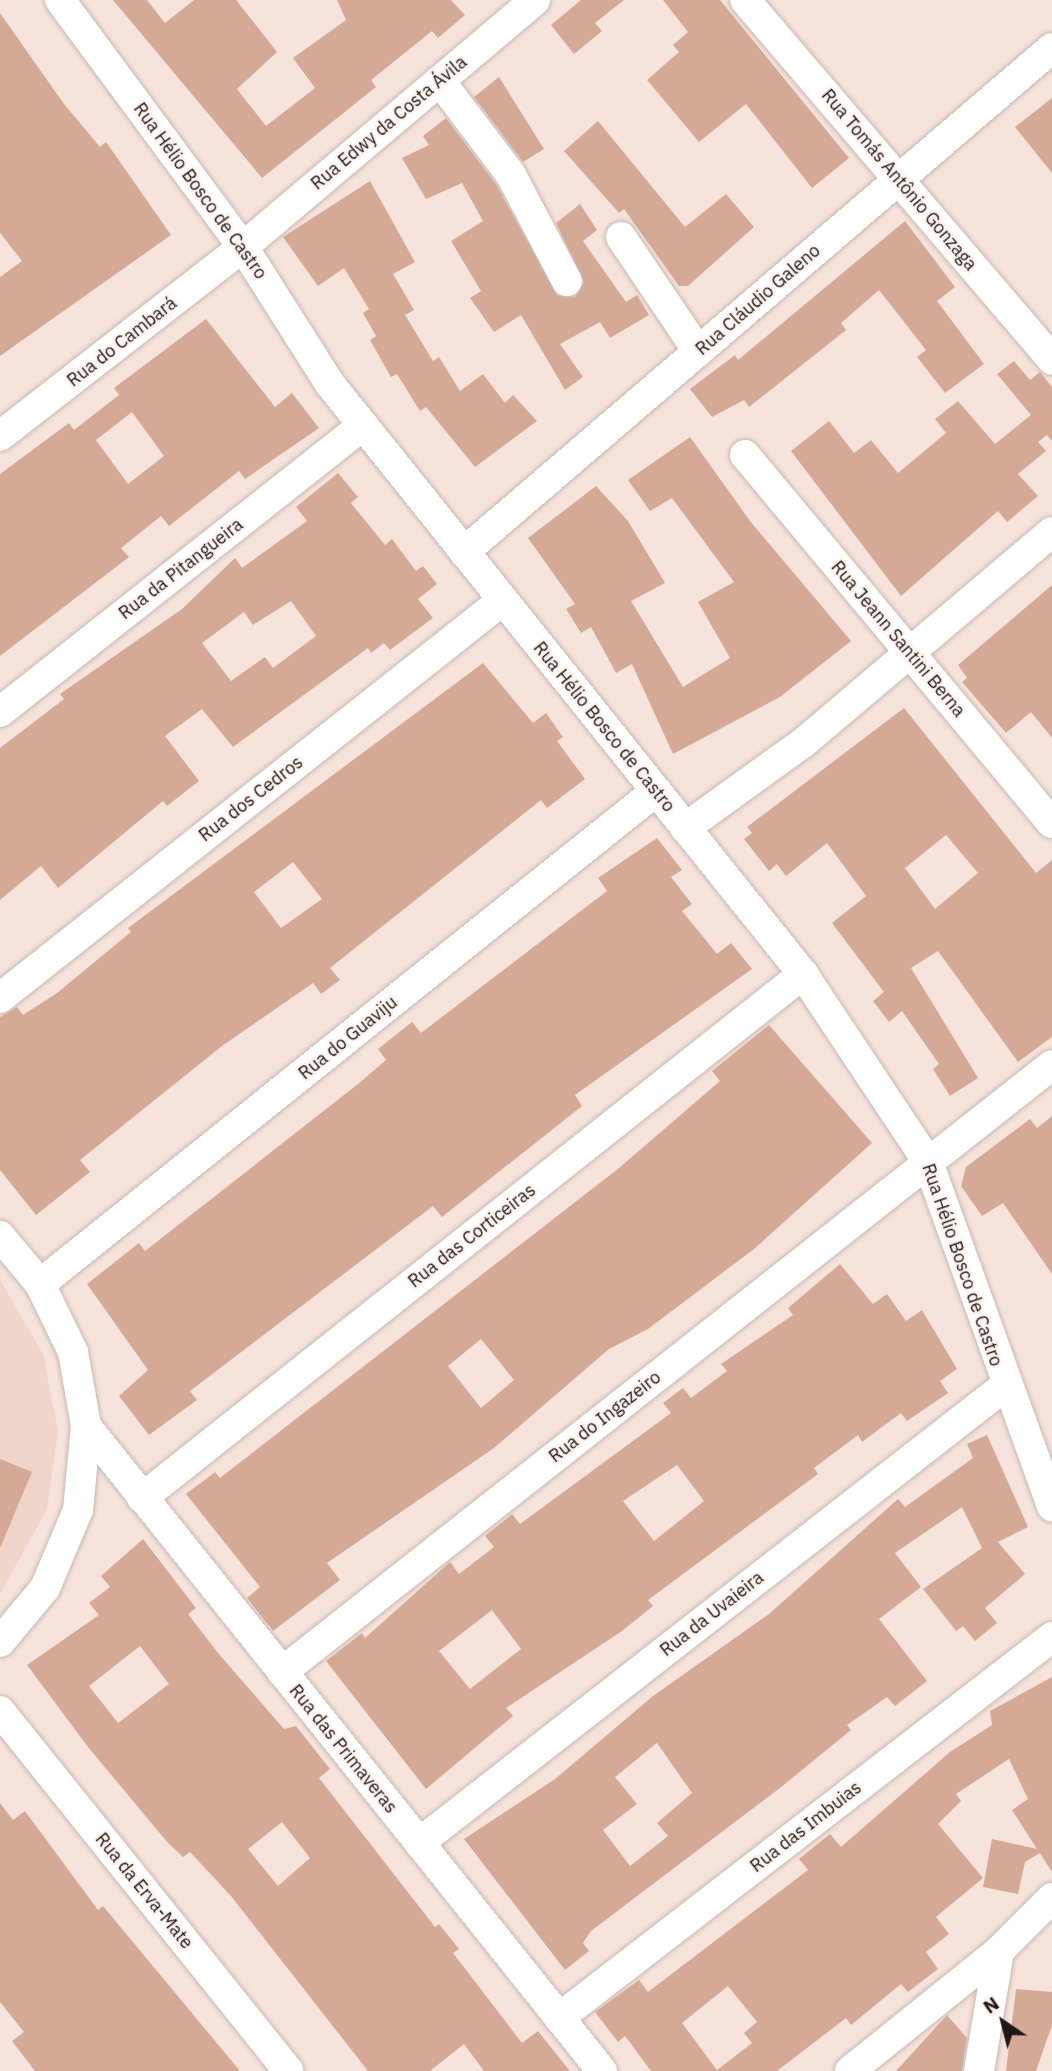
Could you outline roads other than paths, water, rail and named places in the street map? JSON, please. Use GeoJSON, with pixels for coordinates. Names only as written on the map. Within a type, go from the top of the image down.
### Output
{"type":"FeatureCollection","features":[{"type":"Feature","properties":{"kind":"street","name":"Rua Hélio Bosco de Castro"},"geometry":{"type":"LineString","coordinates":[[60,0],[243,247],[363,425],[803,974],[928,1162],[1005,1386],[1052,1506]]}},
{"type":"Feature","properties":{"kind":"street","name":"Rua Edwy da Costa Ávila"},"geometry":{"type":"LineString","coordinates":[[243,247],[535,0]]}},
{"type":"Feature","properties":{"kind":"street","name":"Rua Tomás Antônio Gonzaga"},"geometry":{"type":"LineString","coordinates":[[745,0],[1052,360]]}},
{"type":"Feature","properties":{"kind":"street","name":"Rua Cláudio Galeno"},"geometry":{"type":"LineString","coordinates":[[464,552],[1052,48]]}},
{"type":"Feature","properties":{"kind":"street"},"geometry":{"type":"LineString","coordinates":[[440,80],[510,175],[567,281]]}},
{"type":"Feature","properties":{"kind":"street"},"geometry":{"type":"LineString","coordinates":[[621,237],[698,352]]}},
{"type":"Feature","properties":{"kind":"street","name":"Rua do Cambará"},"geometry":{"type":"LineString","coordinates":[[0,436],[243,247]]}},
{"type":"Feature","properties":{"kind":"street","name":"Rua da Pitangueira"},"geometry":{"type":"LineString","coordinates":[[0,712],[363,425]]}},
{"type":"Feature","properties":{"kind":"street","name":"Rua Jeann Santini Berna"},"geometry":{"type":"LineString","coordinates":[[745,455],[1052,822]]}},
{"type":"Feature","properties":{"kind":"street"},"geometry":{"type":"LineString","coordinates":[[685,828],[803,743],[1052,532]]}},
{"type":"Feature","properties":{"kind":"street","name":"Rua dos Cedros"},"geometry":{"type":"LineString","coordinates":[[0,998],[503,600]]}},
{"type":"Feature","properties":{"kind":"street","name":"Rua do Guaviju"},"geometry":{"type":"LineString","coordinates":[[40,1284],[656,792]]}},
{"type":"Feature","properties":{"kind":"street","name":"Rua das Corticeiras"},"geometry":{"type":"LineString","coordinates":[[142,1498],[803,974]]}},
{"type":"Feature","properties":{"kind":"street","name":"Rua do Ingazeiro"},"geometry":{"type":"LineString","coordinates":[[282,1672],[1052,1065]]}},
{"type":"Feature","properties":{"kind":"street"},"geometry":{"type":"LineString","coordinates":[[0,1236],[40,1284],[73,1352],[86,1426],[78,1510],[45,1588],[0,1642]]}},
{"type":"Feature","properties":{"kind":"street","name":"Rua da Uvaieira"},"geometry":{"type":"LineString","coordinates":[[419,1843],[1005,1386]]}},
{"type":"Feature","properties":{"kind":"street","name":"Rua das Primaveras"},"geometry":{"type":"LineString","coordinates":[[86,1426],[602,2071]]}},
{"type":"Feature","properties":{"kind":"street","name":"Rua das Imbuias"},"geometry":{"type":"LineString","coordinates":[[559,2018],[1052,1637]]}},
{"type":"Feature","properties":{"kind":"street","name":"Rua da Erva-Mate"},"geometry":{"type":"LineString","coordinates":[[0,1711],[288,2071]]}},
{"type":"Feature","properties":{"kind":"street"},"geometry":{"type":"LineString","coordinates":[[850,2071],[999,1951],[1052,1899]]}},
{"type":"Feature","properties":{"kind":"street"},"geometry":{"type":"LineString","coordinates":[[979,2071],[999,1951]]}}]}
